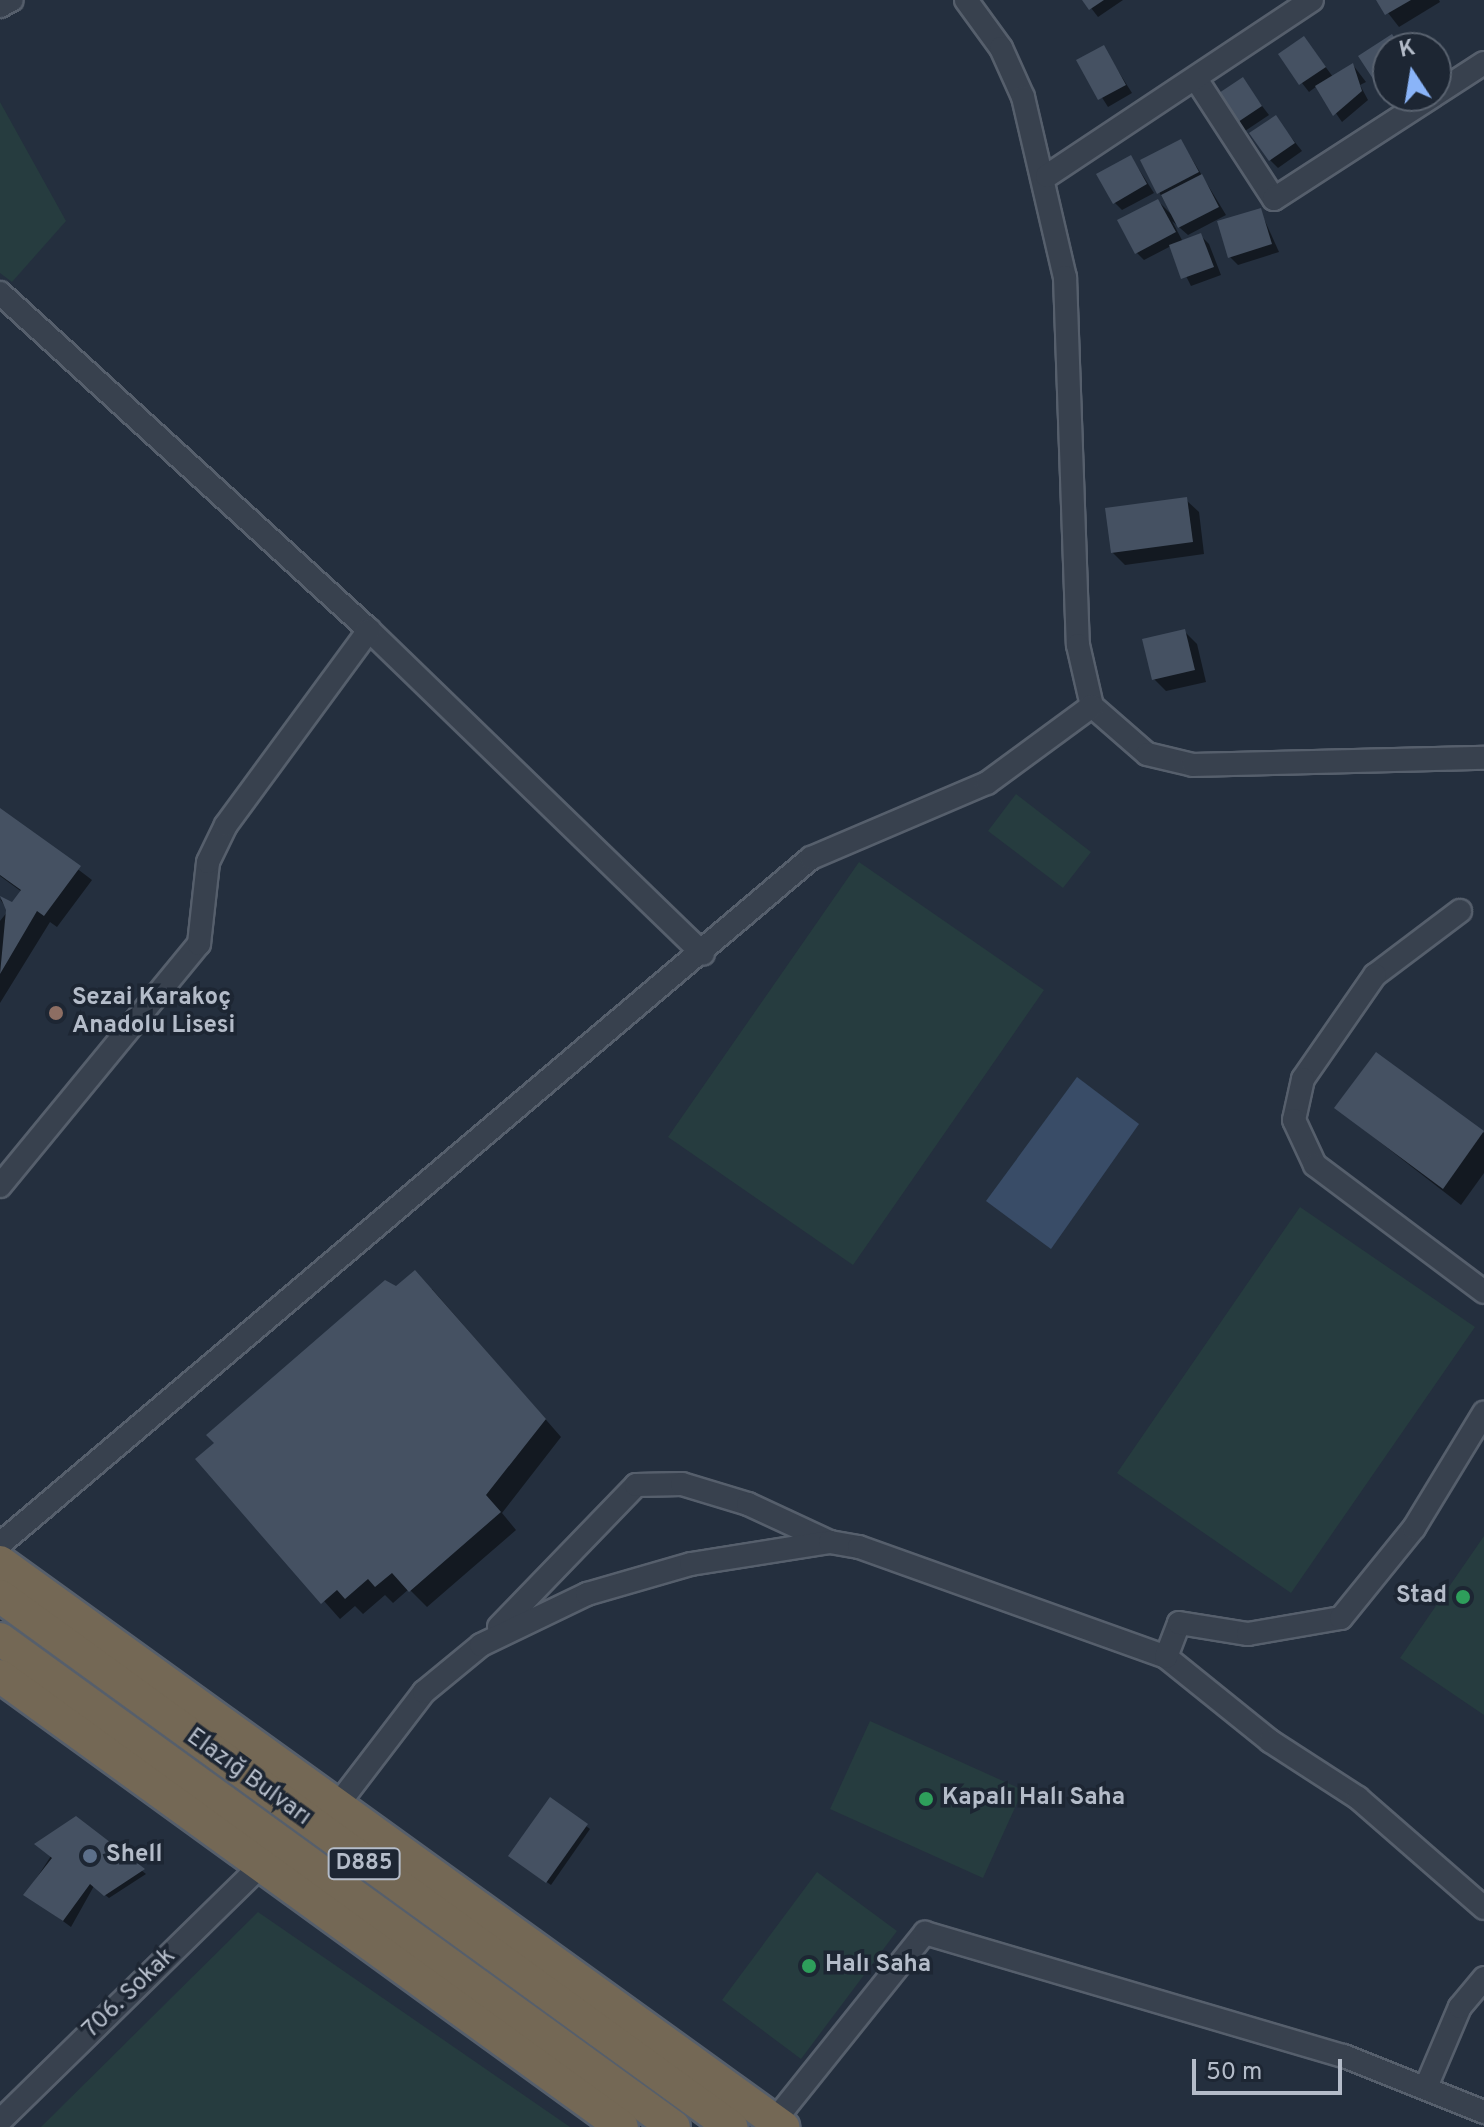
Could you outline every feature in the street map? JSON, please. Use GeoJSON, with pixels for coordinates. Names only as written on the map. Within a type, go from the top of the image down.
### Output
{"type":"FeatureCollection","features":[{"type":"Feature","properties":{"kind":"highway"},"geometry":{"type":"LineString","coordinates":[[0,1562],[779,2124]]}},
{"type":"Feature","properties":{"kind":"highway","name":"Elazığ Bulvarı"},"geometry":{"type":"LineString","coordinates":[[0,1596],[731,2127]]}},
{"type":"Feature","properties":{"kind":"highway","name":"Elazığ Bulvarı"},"geometry":{"type":"LineString","coordinates":[[0,1639],[674,2127]]}},
{"type":"Feature","properties":{"kind":"highway"},"geometry":{"type":"LineString","coordinates":[[0,1676],[622,2127]]}},
{"type":"Feature","properties":{"kind":"street"},"geometry":{"type":"LineString","coordinates":[[0,6],[12,0]]}},
{"type":"Feature","properties":{"kind":"street"},"geometry":{"type":"LineString","coordinates":[[966,0],[1001,48],[1047,176],[1065,277],[1078,645],[1092,706],[1147,754],[1193,765],[1484,758]]}},
{"type":"Feature","properties":{"kind":"street"},"geometry":{"type":"LineString","coordinates":[[1047,176],[1312,0]]}},
{"type":"Feature","properties":{"kind":"street"},"geometry":{"type":"LineString","coordinates":[[1452,84],[1484,63]]}},
{"type":"Feature","properties":{"kind":"street"},"geometry":{"type":"LineString","coordinates":[[1196,79],[1274,199],[1409,112]]}},
{"type":"Feature","properties":{"kind":"street"},"geometry":{"type":"LineString","coordinates":[[0,293],[369,630],[703,954]]}},
{"type":"Feature","properties":{"kind":"street"},"geometry":{"type":"LineString","coordinates":[[0,1186],[199,944],[208,862],[226,825],[369,630]]}},
{"type":"Feature","properties":{"kind":"street"},"geometry":{"type":"LineString","coordinates":[[0,1544],[703,954],[811,858],[987,783],[1092,706]]}},
{"type":"Feature","properties":{"kind":"street"},"geometry":{"type":"LineString","coordinates":[[1460,911],[1375,975],[1303,1079],[1294,1120],[1315,1165],[1484,1292]]}},
{"type":"Feature","properties":{"kind":"street"},"geometry":{"type":"LineString","coordinates":[[1166,1657],[1179,1623],[1248,1634],[1341,1618],[1414,1528],[1484,1413]]}},
{"type":"Feature","properties":{"kind":"street"},"geometry":{"type":"LineString","coordinates":[[336,1807],[424,1692],[481,1645],[636,1485],[682,1484],[748,1504],[830,1542],[1166,1657],[1270,1741],[1358,1798],[1484,1908]]}},
{"type":"Feature","properties":{"kind":"street"},"geometry":{"type":"LineString","coordinates":[[481,1645],[633,1579],[830,1542]]}},
{"type":"Feature","properties":{"kind":"street","name":"706. Sokak"},"geometry":{"type":"LineString","coordinates":[[5,2116],[260,1866]]}},
{"type":"Feature","properties":{"kind":"street"},"geometry":{"type":"LineString","coordinates":[[779,2124],[925,1933],[1426,2087],[1484,2112]]}},
{"type":"Feature","properties":{"kind":"street"},"geometry":{"type":"LineString","coordinates":[[1426,2087],[1460,2007],[1484,1978]]}},
{"type":"Feature","properties":{"kind":"street"},"geometry":{"type":"LineString","coordinates":[[0,2090],[5,2116]]}},
{"type":"Feature","properties":{"kind":"green space"},"geometry":{"type":"Polygon","coordinates":[[[0,102],[66,221],[12,282],[0,273],[0,102]]]}},
{"type":"Feature","properties":{"kind":"green space"},"geometry":{"type":"Polygon","coordinates":[[[1016,794],[1091,852],[1063,888],[988,831],[1016,794]]]}},
{"type":"Feature","properties":{"kind":"green space"},"geometry":{"type":"Polygon","coordinates":[[[859,862],[1044,990],[853,1265],[668,1137],[859,862]]]}},
{"type":"Feature","properties":{"kind":"green space"},"geometry":{"type":"Polygon","coordinates":[[[1300,1207],[1475,1327],[1291,1593],[1117,1473],[1300,1207]]]}},
{"type":"Feature","properties":{"kind":"green space","name":"Stad"},"geometry":{"type":"Polygon","coordinates":[[[1484,1536],[1484,1715],[1400,1658],[1484,1536]]]}},
{"type":"Feature","properties":{"kind":"green space","name":"Kapalı Halı Saha"},"geometry":{"type":"Polygon","coordinates":[[[870,1721],[1023,1790],[983,1878],[830,1809],[870,1721]]]}},
{"type":"Feature","properties":{"kind":"green space","name":"Halı Saha"},"geometry":{"type":"Polygon","coordinates":[[[817,1872],[897,1931],[801,2059],[722,2000],[817,1872]]]}},
{"type":"Feature","properties":{"kind":"green space"},"geometry":{"type":"Polygon","coordinates":[[[258,1912],[570,2127],[41,2127],[258,1912]]]}},
{"type":"Feature","properties":{"kind":"water"},"geometry":{"type":"Polygon","coordinates":[[[1077,1077],[1139,1124],[1051,1249],[986,1201],[1077,1077]]]}},
{"type":"Feature","properties":{"kind":"building"},"geometry":{"type":"Polygon","coordinates":[[[1082,0],[1104,0],[1089,10],[1082,0]]]}},
{"type":"Feature","properties":{"kind":"building"},"geometry":{"type":"Polygon","coordinates":[[[1376,0],[1411,0],[1385,15],[1376,0]]]}},
{"type":"Feature","properties":{"kind":"building"},"geometry":{"type":"Polygon","coordinates":[[[1304,36],[1326,67],[1299,85],[1278,54],[1304,36]]]}},
{"type":"Feature","properties":{"kind":"building"},"geometry":{"type":"Polygon","coordinates":[[[1104,45],[1126,85],[1098,100],[1076,60],[1104,45]]]}},
{"type":"Feature","properties":{"kind":"building"},"geometry":{"type":"Polygon","coordinates":[[[1372,47],[1372,77],[1358,56],[1372,47]]]}},
{"type":"Feature","properties":{"kind":"building"},"geometry":{"type":"Polygon","coordinates":[[[1353,63],[1362,91],[1333,116],[1315,86],[1353,63]]]}},
{"type":"Feature","properties":{"kind":"building"},"geometry":{"type":"Polygon","coordinates":[[[1243,77],[1262,106],[1235,124],[1216,95],[1243,77]]]}},
{"type":"Feature","properties":{"kind":"building"},"geometry":{"type":"Polygon","coordinates":[[[1276,115],[1295,143],[1269,161],[1249,133],[1276,115]]]}},
{"type":"Feature","properties":{"kind":"building"},"geometry":{"type":"Polygon","coordinates":[[[1181,139],[1199,172],[1157,194],[1140,160],[1181,139]]]}},
{"type":"Feature","properties":{"kind":"building"},"geometry":{"type":"Polygon","coordinates":[[[1131,155],[1147,184],[1113,204],[1096,174],[1131,155]]]}},
{"type":"Feature","properties":{"kind":"building"},"geometry":{"type":"Polygon","coordinates":[[[1202,174],[1219,207],[1178,228],[1161,195],[1202,174]]]}},
{"type":"Feature","properties":{"kind":"building"},"geometry":{"type":"Polygon","coordinates":[[[1158,199],[1176,232],[1135,254],[1117,220],[1158,199]]]}},
{"type":"Feature","properties":{"kind":"building"},"geometry":{"type":"Polygon","coordinates":[[[1261,208],[1272,244],[1228,258],[1217,221],[1261,208]]]}},
{"type":"Feature","properties":{"kind":"building"},"geometry":{"type":"Polygon","coordinates":[[[1201,233],[1214,267],[1181,279],[1169,245],[1201,233]]]}},
{"type":"Feature","properties":{"kind":"building"},"geometry":{"type":"Polygon","coordinates":[[[1187,497],[1193,542],[1111,553],[1105,508],[1187,497]]]}},
{"type":"Feature","properties":{"kind":"building"},"geometry":{"type":"Polygon","coordinates":[[[1185,629],[1195,670],[1152,680],[1142,639],[1185,629]]]}},
{"type":"Feature","properties":{"kind":"building"},"geometry":{"type":"Polygon","coordinates":[[[0,808],[81,866],[44,916],[37,911],[0,974],[6,910],[0,896],[12,902],[21,890],[0,875],[0,808]]]}},
{"type":"Feature","properties":{"kind":"building"},"geometry":{"type":"Polygon","coordinates":[[[1376,1052],[1484,1131],[1443,1189],[1334,1108],[1376,1052]]]}},
{"type":"Feature","properties":{"kind":"building"},"geometry":{"type":"Polygon","coordinates":[[[415,1270],[546,1419],[486,1495],[501,1512],[409,1592],[392,1573],[375,1587],[368,1579],[345,1599],[337,1590],[321,1604],[195,1459],[214,1443],[206,1435],[385,1280],[396,1286],[415,1270]]]}},
{"type":"Feature","properties":{"kind":"building"},"geometry":{"type":"Polygon","coordinates":[[[550,1797],[588,1824],[546,1883],[508,1856],[550,1797]]]}},
{"type":"Feature","properties":{"kind":"building"},"geometry":{"type":"Polygon","coordinates":[[[76,1816],[145,1869],[104,1896],[90,1884],[63,1921],[23,1895],[52,1858],[34,1844],[76,1816]]]}},
{"type":"Feature","properties":{"kind":"place","name":"Sezai Karakoç Anadolu Lisesi"},"geometry":{"type":"Point","coordinates":[56,1013]}},
{"type":"Feature","properties":{"kind":"place","name":"Stad"},"geometry":{"type":"Point","coordinates":[1463,1597]}},
{"type":"Feature","properties":{"kind":"place","name":"Kapalı Halı Saha"},"geometry":{"type":"Point","coordinates":[926,1799]}},
{"type":"Feature","properties":{"kind":"place","name":"Shell"},"geometry":{"type":"Point","coordinates":[90,1856]}},
{"type":"Feature","properties":{"kind":"place","name":"Halı Saha"},"geometry":{"type":"Point","coordinates":[809,1966]}}]}
